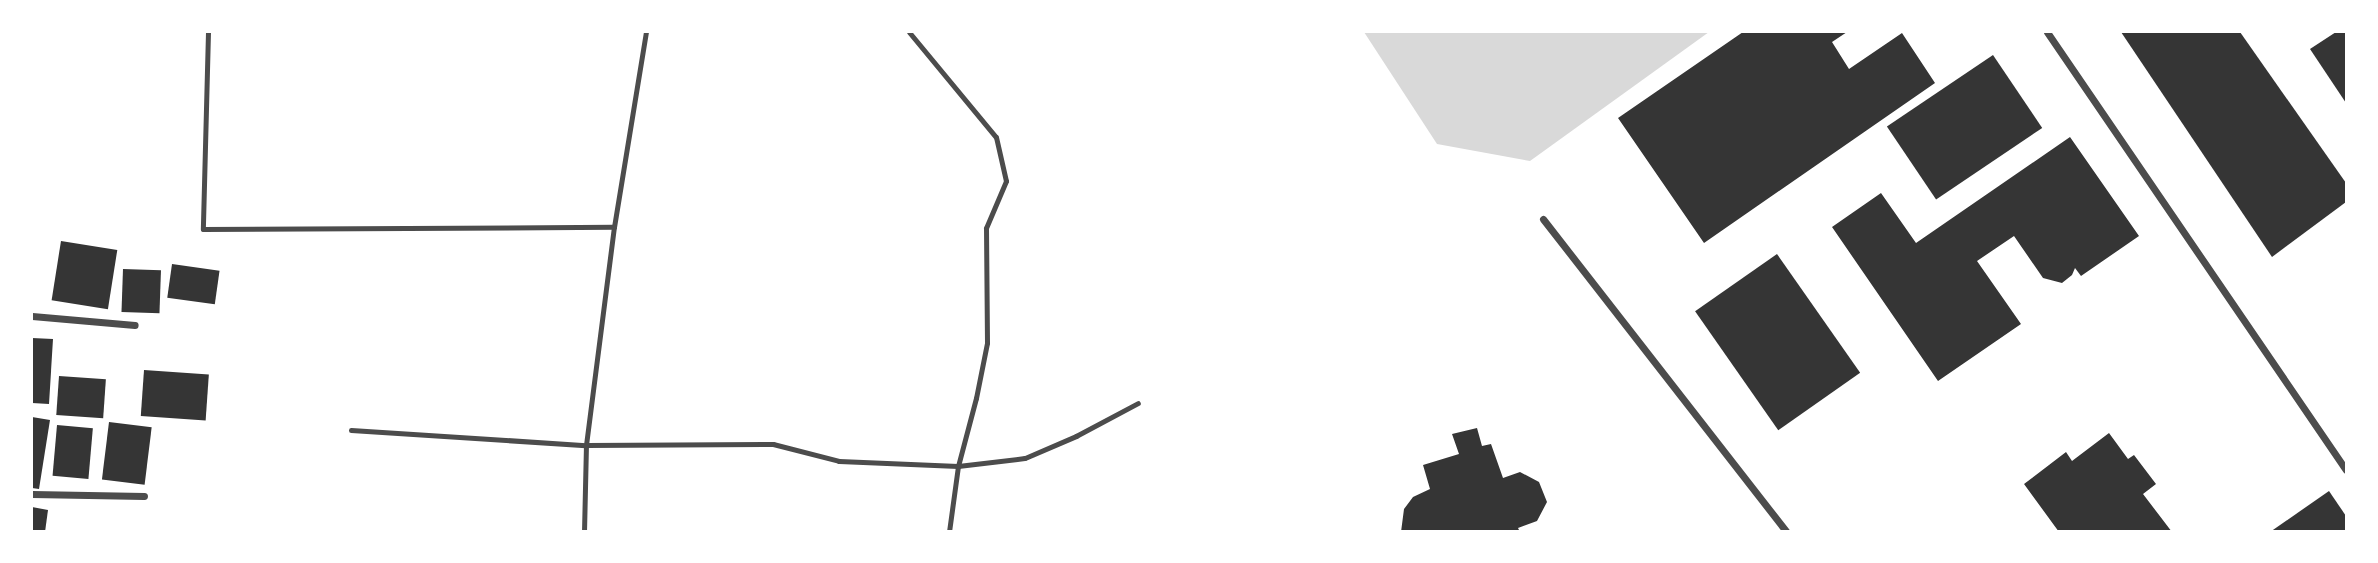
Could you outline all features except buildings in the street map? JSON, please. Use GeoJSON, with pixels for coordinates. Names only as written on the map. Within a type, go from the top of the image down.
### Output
{"type":"FeatureCollection","features":[{"type":"Feature","properties":{"kind":"street"},"geometry":{"type":"LineString","coordinates":[[2047,32],[2347,470]]}},
{"type":"Feature","properties":{"kind":"street"},"geometry":{"type":"LineString","coordinates":[[1543,219],[1787,531]]}},
{"type":"Feature","properties":{"kind":"street"},"geometry":{"type":"LineString","coordinates":[[32,316],[135,325]]}},
{"type":"Feature","properties":{"kind":"street"},"geometry":{"type":"LineString","coordinates":[[32,494],[144,496]]}},
{"type":"Feature","properties":{"kind":"lane"},"geometry":{"type":"LineString","coordinates":[[208,32],[203,229],[614,227]]}},
{"type":"Feature","properties":{"kind":"lane"},"geometry":{"type":"LineString","coordinates":[[584,531],[586,445],[614,227],[646,32]]}},
{"type":"Feature","properties":{"kind":"lane"},"geometry":{"type":"LineString","coordinates":[[909,32],[996,137],[1006,181],[986,228],[987,343],[958,466],[948,531]]}},
{"type":"Feature","properties":{"kind":"lane"},"geometry":{"type":"LineString","coordinates":[[351,430],[586,445],[773,444],[839,461],[958,466],[1025,458],[1076,436],[1138,403]]}},
{"type":"Feature","properties":{"kind":"shaded area"},"geometry":{"type":"Polygon","coordinates":[[[1364,32],[1709,32],[1530,161],[1437,144],[1364,32]]]}}]}
